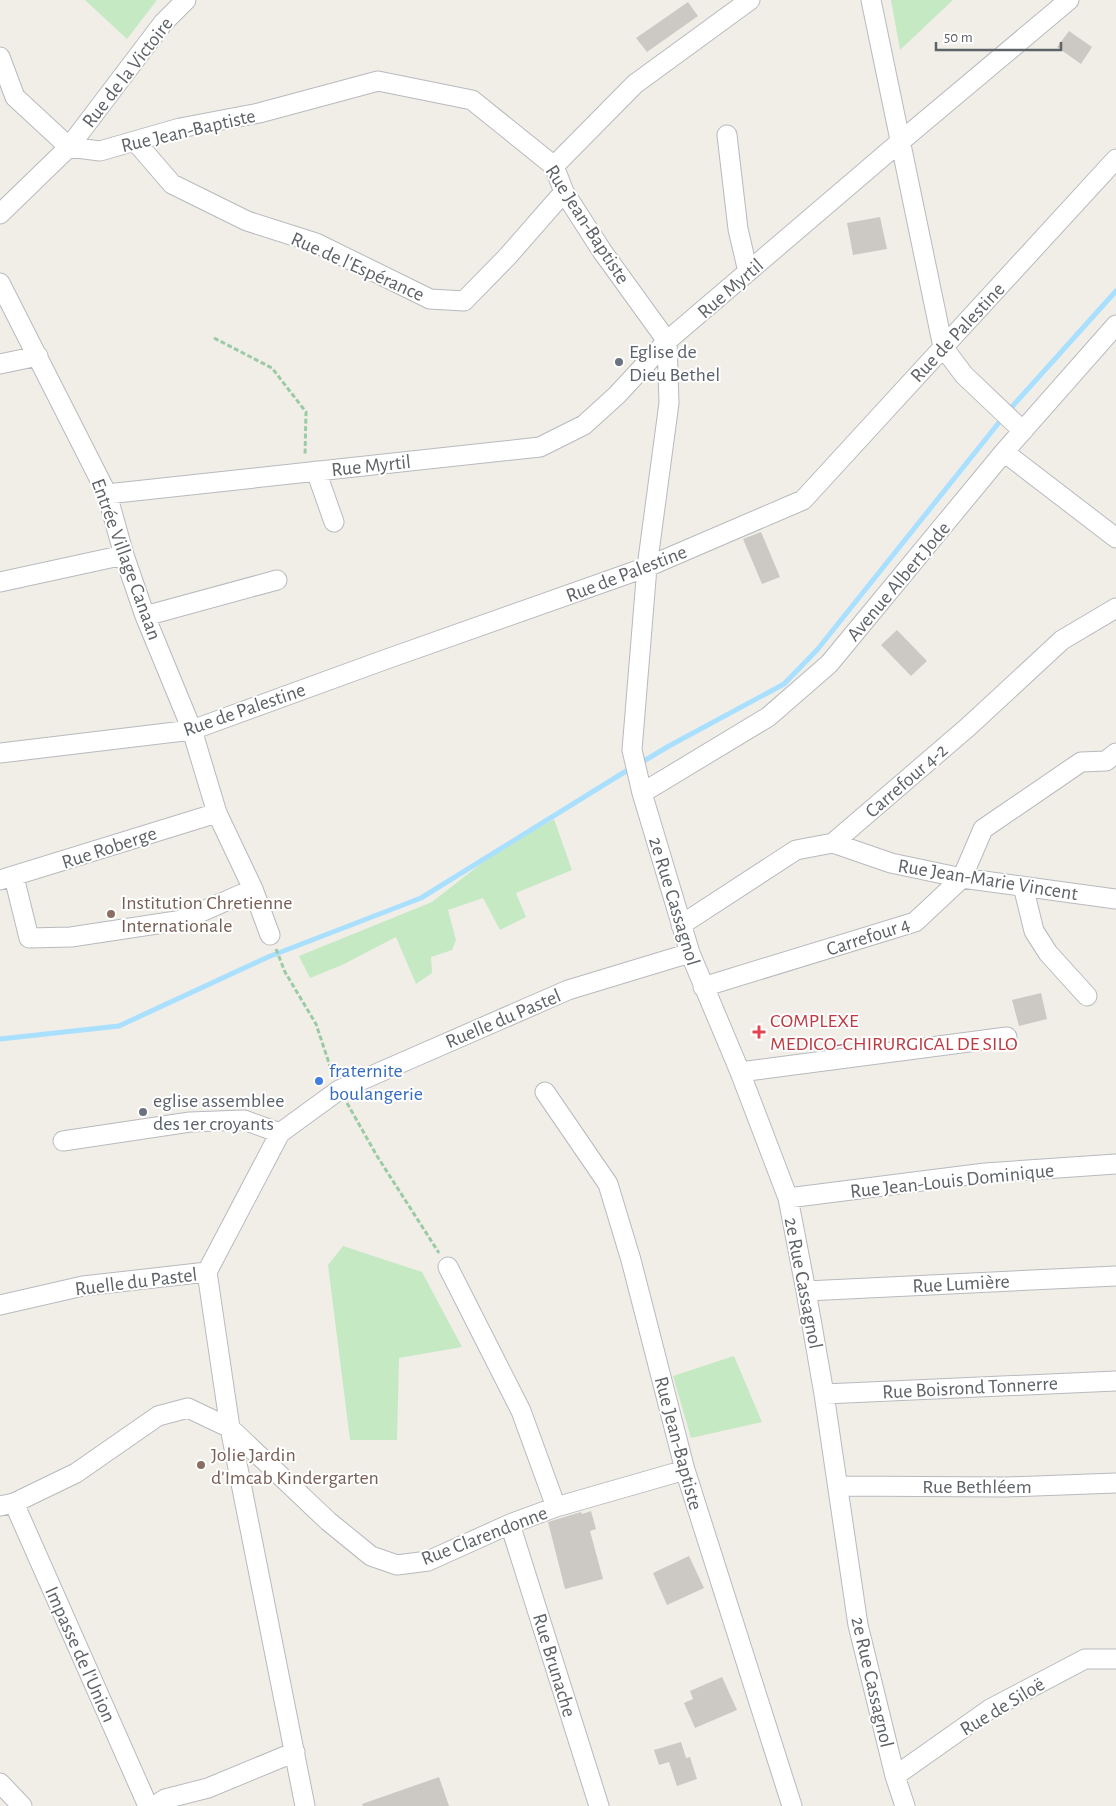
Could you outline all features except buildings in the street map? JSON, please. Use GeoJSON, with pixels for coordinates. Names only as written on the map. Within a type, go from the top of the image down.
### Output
{"type":"FeatureCollection","features":[{"type":"Feature","properties":{"kind":"street","name":"Rue de la Victoire"},"geometry":{"type":"LineString","coordinates":[[0,214],[69,146],[163,23],[186,0]]}},
{"type":"Feature","properties":{"kind":"street"},"geometry":{"type":"LineString","coordinates":[[554,166],[635,84],[750,0]]}},
{"type":"Feature","properties":{"kind":"street"},"geometry":{"type":"LineString","coordinates":[[871,0],[943,347],[964,375],[1023,431]]}},
{"type":"Feature","properties":{"kind":"street","name":"Rue Myrtil"},"geometry":{"type":"LineString","coordinates":[[107,494],[540,447],[584,425],[617,395],[667,342],[1069,0]]}},
{"type":"Feature","properties":{"kind":"street"},"geometry":{"type":"LineString","coordinates":[[0,57],[15,97],[69,146]]}},
{"type":"Feature","properties":{"kind":"street","name":"Rue Jean-Baptiste"},"geometry":{"type":"LineString","coordinates":[[69,146],[100,152],[180,128],[259,113],[378,81],[472,100],[554,166],[564,192],[602,251],[667,342]]}},
{"type":"Feature","properties":{"kind":"street"},"geometry":{"type":"LineString","coordinates":[[727,135],[738,229],[748,272]]}},
{"type":"Feature","properties":{"kind":"street","name":"Rue de l'Espérance"},"geometry":{"type":"LineString","coordinates":[[135,141],[172,184],[247,221],[316,243],[430,299],[464,301],[508,256],[564,192]]}},
{"type":"Feature","properties":{"kind":"street","name":"Rue de Palestine"},"geometry":{"type":"LineString","coordinates":[[0,753],[192,730],[647,567],[803,500],[1116,159]]}},
{"type":"Feature","properties":{"kind":"street","name":"Entrée Village Canaan"},"geometry":{"type":"LineString","coordinates":[[0,283],[107,494],[124,555],[145,616],[192,730],[217,813],[253,889],[270,935]]}},
{"type":"Feature","properties":{"kind":"street","name":"Avenue Albert Jode"},"geometry":{"type":"LineString","coordinates":[[640,786],[768,717],[829,664],[1004,452],[1116,325]]}},
{"type":"Feature","properties":{"kind":"street"},"geometry":{"type":"LineString","coordinates":[[647,567],[669,403],[667,342]]}},
{"type":"Feature","properties":{"kind":"street"},"geometry":{"type":"LineString","coordinates":[[0,364],[38,356]]}},
{"type":"Feature","properties":{"kind":"street"},"geometry":{"type":"LineString","coordinates":[[1004,452],[1116,538]]}},
{"type":"Feature","properties":{"kind":"street"},"geometry":{"type":"LineString","coordinates":[[310,471],[334,522]]}},
{"type":"Feature","properties":{"kind":"street"},"geometry":{"type":"LineString","coordinates":[[0,582],[124,555]]}},
{"type":"Feature","properties":{"kind":"street","name":"2e Rue Cassagnol"},"geometry":{"type":"LineString","coordinates":[[647,567],[632,750],[640,786],[690,953],[740,1072],[788,1198],[824,1394],[858,1625],[895,1776],[905,1806]]}},
{"type":"Feature","properties":{"kind":"street"},"geometry":{"type":"LineString","coordinates":[[145,616],[277,580]]}},
{"type":"Feature","properties":{"kind":"street","name":"Carrefour 4-2"},"geometry":{"type":"LineString","coordinates":[[681,925],[796,850],[833,843],[968,727],[1062,640],[1116,608]]}},
{"type":"Feature","properties":{"kind":"street","name":"Carrefour 4"},"geometry":{"type":"LineString","coordinates":[[703,987],[916,922],[962,878],[983,829],[1081,762],[1106,761],[1116,753]]}},
{"type":"Feature","properties":{"kind":"street","name":"Rue Roberge"},"geometry":{"type":"LineString","coordinates":[[7,879],[217,813]]}},
{"type":"Feature","properties":{"kind":"street","name":"Rue Jean-Marie Vincent"},"geometry":{"type":"LineString","coordinates":[[833,843],[891,863],[962,878],[1115,898]]}},
{"type":"Feature","properties":{"kind":"street"},"geometry":{"type":"LineString","coordinates":[[7,879],[29,938],[71,937],[184,920],[253,889]]}},
{"type":"Feature","properties":{"kind":"street"},"geometry":{"type":"LineString","coordinates":[[1022,886],[1034,931],[1048,953],[1087,996]]}},
{"type":"Feature","properties":{"kind":"street","name":"Ruelle du Pastel"},"geometry":{"type":"LineString","coordinates":[[0,1305],[83,1286],[206,1272],[280,1132],[339,1090],[568,990],[690,953]]}},
{"type":"Feature","properties":{"kind":"street"},"geometry":{"type":"LineString","coordinates":[[740,1072],[1007,1037]]}},
{"type":"Feature","properties":{"kind":"street","name":"Rue Jean-Baptiste"},"geometry":{"type":"LineString","coordinates":[[545,1092],[608,1184],[631,1260],[684,1470],[792,1806]]}},
{"type":"Feature","properties":{"kind":"street"},"geometry":{"type":"LineString","coordinates":[[63,1141],[190,1122],[244,1120],[280,1132]]}},
{"type":"Feature","properties":{"kind":"street","name":"Rue Jean-Louis Dominique"},"geometry":{"type":"LineString","coordinates":[[788,1198],[985,1173],[1116,1164]]}},
{"type":"Feature","properties":{"kind":"street"},"geometry":{"type":"LineString","coordinates":[[448,1267],[521,1411],[556,1507]]}},
{"type":"Feature","properties":{"kind":"street"},"geometry":{"type":"LineString","coordinates":[[206,1272],[230,1428],[306,1806]]}},
{"type":"Feature","properties":{"kind":"street","name":"Rue Lumière"},"geometry":{"type":"LineString","coordinates":[[806,1291],[1116,1276]]}},
{"type":"Feature","properties":{"kind":"street","name":"Rue Boisrond Tonnerre"},"geometry":{"type":"LineString","coordinates":[[824,1394],[1116,1380]]}},
{"type":"Feature","properties":{"kind":"street","name":"Rue Clarendonne"},"geometry":{"type":"LineString","coordinates":[[7,1505],[76,1473],[158,1416],[188,1408],[230,1428],[328,1521],[371,1556],[397,1564],[428,1561],[510,1524],[556,1507],[684,1470]]}},
{"type":"Feature","properties":{"kind":"street","name":"Rue Bethléem"},"geometry":{"type":"LineString","coordinates":[[838,1486],[1006,1487],[1116,1483]]}},
{"type":"Feature","properties":{"kind":"street","name":"Impasse de l'Union"},"geometry":{"type":"LineString","coordinates":[[7,1505],[148,1806]]}},
{"type":"Feature","properties":{"kind":"street","name":"Rue Brunache"},"geometry":{"type":"LineString","coordinates":[[510,1524],[599,1806]]}},
{"type":"Feature","properties":{"kind":"street","name":"Rue de Siloë"},"geometry":{"type":"LineString","coordinates":[[895,1776],[990,1709],[1085,1658],[1116,1659]]}},
{"type":"Feature","properties":{"kind":"street"},"geometry":{"type":"LineString","coordinates":[[154,1806],[165,1799],[208,1788],[295,1752]]}},
{"type":"Feature","properties":{"kind":"street"},"geometry":{"type":"LineString","coordinates":[[0,1783],[22,1806]]}},
{"type":"Feature","properties":{"kind":"path"},"geometry":{"type":"LineString","coordinates":[[214,338],[272,368],[306,412],[310,471]]}},
{"type":"Feature","properties":{"kind":"path"},"geometry":{"type":"LineString","coordinates":[[270,935],[285,972],[316,1024],[339,1090],[377,1156],[448,1267]]}},
{"type":"Feature","properties":{"kind":"green space"},"geometry":{"type":"Polygon","coordinates":[[[85,0],[157,0],[127,39],[85,0]]]}},
{"type":"Feature","properties":{"kind":"green space"},"geometry":{"type":"Polygon","coordinates":[[[891,0],[953,0],[900,50],[891,0]]]}},
{"type":"Feature","properties":{"kind":"green space"},"geometry":{"type":"Polygon","coordinates":[[[554,819],[572,870],[516,893],[526,917],[500,930],[483,898],[448,910],[456,940],[452,950],[431,957],[432,973],[416,984],[396,937],[342,965],[310,978],[299,956],[432,902],[496,852],[554,819]]]}},
{"type":"Feature","properties":{"kind":"green space"},"geometry":{"type":"Polygon","coordinates":[[[343,1246],[422,1272],[462,1347],[399,1358],[397,1440],[350,1440],[328,1265],[343,1246]]]}},
{"type":"Feature","properties":{"kind":"green space"},"geometry":{"type":"Polygon","coordinates":[[[734,1356],[762,1422],[691,1438],[673,1376],[734,1356]]]}},
{"type":"Feature","properties":{"kind":"waterway"},"geometry":{"type":"LineString","coordinates":[[1010,409],[1116,291]]}},
{"type":"Feature","properties":{"kind":"waterway"},"geometry":{"type":"LineString","coordinates":[[639,764],[784,684],[817,650],[1001,420]]}},
{"type":"Feature","properties":{"kind":"waterway"},"geometry":{"type":"LineString","coordinates":[[0,1039],[119,1026],[268,957],[421,898],[631,768]]}},
{"type":"Feature","properties":{"kind":"place","name":"Eglise de Dieu Bethel"},"geometry":{"type":"Point","coordinates":[619,362]}},
{"type":"Feature","properties":{"kind":"place","name":"Institution Chretienne Internationale"},"geometry":{"type":"Point","coordinates":[111,914]}},
{"type":"Feature","properties":{"kind":"place","name":"COMPLEXE MEDICO-CHIRURGICAL DE SILO"},"geometry":{"type":"Point","coordinates":[759,1032]}},
{"type":"Feature","properties":{"kind":"place","name":"fraternite boulangerie"},"geometry":{"type":"Point","coordinates":[319,1081]}},
{"type":"Feature","properties":{"kind":"place","name":"eglise assemblee des 1er croyants"},"geometry":{"type":"Point","coordinates":[143,1112]}},
{"type":"Feature","properties":{"kind":"place","name":"Jolie Jardin d'Imcab Kindergarten"},"geometry":{"type":"Point","coordinates":[201,1465]}}]}
